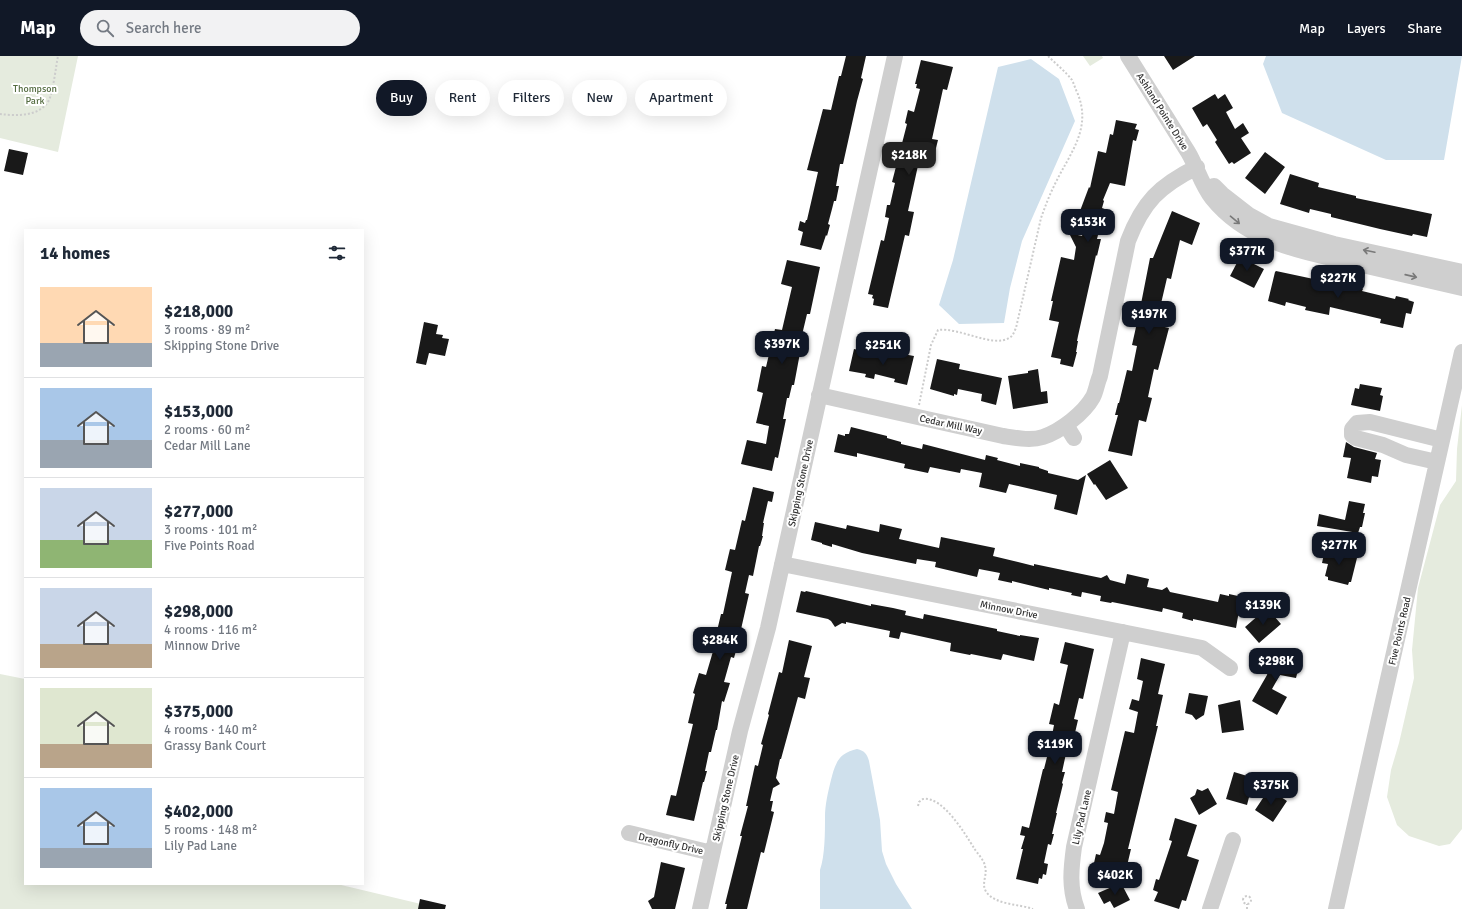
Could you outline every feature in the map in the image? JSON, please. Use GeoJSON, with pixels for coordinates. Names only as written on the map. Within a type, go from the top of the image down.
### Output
{"type":"FeatureCollection","features":[{"type":"Feature","properties":{"kind":"street","name":"Skipping Stone Drive"},"geometry":{"type":"LineString","coordinates":[[700,909],[740,732],[768,628],[895,56]]}},
{"type":"Feature","properties":{"kind":"street","name":"Ashland Pointe Drive"},"geometry":{"type":"LineString","coordinates":[[1128,56],[1197,167],[1222,194],[1249,216],[1269,226],[1334,244],[1462,288]]}},
{"type":"Feature","properties":{"kind":"street","name":"Cedar Mill Way"},"geometry":{"type":"LineString","coordinates":[[819,395],[1003,436],[1023,439],[1070,432],[1093,396],[1100,376],[1128,241],[1134,225],[1143,208],[1156,193],[1176,177],[1197,167]]}},
{"type":"Feature","properties":{"kind":"street","name":"Ashland Pointe Drive"},"geometry":{"type":"LineString","coordinates":[[1386,263],[1462,272]]}},
{"type":"Feature","properties":{"kind":"street","name":"Five Points Road"},"geometry":{"type":"LineString","coordinates":[[1336,909],[1462,352]]}},
{"type":"Feature","properties":{"kind":"street"},"geometry":{"type":"LineString","coordinates":[[1437,462],[1406,455],[1383,445],[1356,438],[1352,435],[1352,429],[1357,423],[1370,422],[1442,440]]}},
{"type":"Feature","properties":{"kind":"street","name":"Minnow Drive"},"geometry":{"type":"LineString","coordinates":[[782,564],[1202,648],[1230,668]]}},
{"type":"Feature","properties":{"kind":"street","name":"Lily Pad Lane"},"geometry":{"type":"LineString","coordinates":[[1077,909],[1073,897],[1071,881],[1074,847],[1123,632]]}},
{"type":"Feature","properties":{"kind":"street","name":"Dragonfly Drive"},"geometry":{"type":"LineString","coordinates":[[630,833],[712,853]]}},
{"type":"Feature","properties":{"kind":"street"},"geometry":{"type":"LineString","coordinates":[[1210,909],[1233,840]]}},
{"type":"Feature","properties":{"kind":"path"},"geometry":{"type":"LineString","coordinates":[[0,114],[17,116],[33,112],[43,107],[49,100],[58,56]]}},
{"type":"Feature","properties":{"kind":"path"},"geometry":{"type":"LineString","coordinates":[[916,417],[931,345],[938,330],[952,330],[998,342],[1009,339],[1013,335],[1016,328],[1041,218],[1053,186],[1077,144],[1082,130],[1080,99],[1072,81],[1048,56]]}},
{"type":"Feature","properties":{"kind":"path"},"geometry":{"type":"LineString","coordinates":[[918,806],[919,802],[923,799],[930,799],[942,807],[956,822],[986,865],[984,888],[992,897],[1001,902],[1033,909]]}},
{"type":"Feature","properties":{"kind":"path"},"geometry":{"type":"LineString","coordinates":[[1246,909],[1247,904],[1252,900],[1248,896],[1244,897],[1243,900],[1247,904]]}},
{"type":"Feature","properties":{"kind":"green space","name":"Thompson Park"},"geometry":{"type":"Polygon","coordinates":[[[0,56],[78,56],[58,152],[0,138],[0,56]]]}},
{"type":"Feature","properties":{"kind":"green space"},"geometry":{"type":"Polygon","coordinates":[[[1083,56],[1102,56],[1103,58],[1090,66],[1083,56]]]}},
{"type":"Feature","properties":{"kind":"green space"},"geometry":{"type":"Polygon","coordinates":[[[1462,405],[1462,829],[1450,844],[1439,846],[1409,836],[1397,825],[1387,797],[1391,770],[1399,743],[1414,678],[1412,650],[1418,588],[1440,505],[1456,481],[1457,449],[1462,405]]]}},
{"type":"Feature","properties":{"kind":"green space"},"geometry":{"type":"Polygon","coordinates":[[[0,674],[24,679],[24,885],[341,885],[442,909],[0,909],[0,674]]]}},
{"type":"Feature","properties":{"kind":"water"},"geometry":{"type":"Polygon","coordinates":[[[1266,56],[1462,56],[1444,160],[1386,160],[1282,113],[1263,64],[1266,56]]]}},
{"type":"Feature","properties":{"kind":"water"},"geometry":{"type":"Polygon","coordinates":[[[1031,59],[1059,79],[1075,121],[1022,241],[1010,288],[1004,323],[959,324],[939,305],[953,260],[998,67],[1031,59]]]}},
{"type":"Feature","properties":{"kind":"water"},"geometry":{"type":"Polygon","coordinates":[[[857,749],[865,753],[869,761],[880,820],[882,851],[886,864],[896,884],[912,909],[820,909],[820,870],[824,851],[825,812],[829,789],[838,760],[846,753],[857,749]]]}},
{"type":"Feature","properties":{"kind":"building"},"geometry":{"type":"Polygon","coordinates":[[[846,56],[866,56],[861,78],[863,79],[843,164],[840,164],[836,186],[839,186],[836,201],[834,201],[828,224],[830,225],[821,250],[800,245],[803,232],[798,230],[800,221],[805,223],[807,220],[818,172],[807,170],[823,109],[831,110],[839,76],[841,76],[846,56]]]}},
{"type":"Feature","properties":{"kind":"building"},"geometry":{"type":"Polygon","coordinates":[[[1164,56],[1195,56],[1173,70],[1164,56]]]}},
{"type":"Feature","properties":{"kind":"building"},"geometry":{"type":"Polygon","coordinates":[[[921,60],[953,67],[947,90],[943,89],[932,139],[938,140],[932,164],[919,161],[908,211],[914,212],[909,236],[905,235],[888,308],[873,305],[873,295],[868,294],[881,240],[884,241],[889,218],[885,217],[887,205],[890,205],[895,183],[892,182],[907,124],[905,123],[908,110],[914,112],[920,89],[916,88],[917,84],[915,84],[921,60]]]}},
{"type":"Feature","properties":{"kind":"building"},"geometry":{"type":"Polygon","coordinates":[[[1215,94],[1218,99],[1225,94],[1233,108],[1226,112],[1235,129],[1243,123],[1249,133],[1241,138],[1251,153],[1234,164],[1232,162],[1229,164],[1215,142],[1217,140],[1207,124],[1203,127],[1192,108],[1215,94]]]}},
{"type":"Feature","properties":{"kind":"building"},"geometry":{"type":"Polygon","coordinates":[[[1116,120],[1137,124],[1135,129],[1139,130],[1136,141],[1133,140],[1125,186],[1110,183],[1103,200],[1102,208],[1110,211],[1106,221],[1102,219],[1097,239],[1101,239],[1078,336],[1077,352],[1073,367],[1060,364],[1061,359],[1051,357],[1059,322],[1049,320],[1053,301],[1051,301],[1061,257],[1074,260],[1076,247],[1069,233],[1082,236],[1087,214],[1080,211],[1089,187],[1090,188],[1098,151],[1106,153],[1110,134],[1113,135],[1116,120]]]}},
{"type":"Feature","properties":{"kind":"building"},"geometry":{"type":"Polygon","coordinates":[[[9,149],[28,153],[23,175],[4,171],[9,149]]]}},
{"type":"Feature","properties":{"kind":"building"},"geometry":{"type":"Polygon","coordinates":[[[1265,152],[1285,167],[1265,194],[1245,178],[1265,152]]]}},
{"type":"Feature","properties":{"kind":"building"},"geometry":{"type":"Polygon","coordinates":[[[1290,174],[1319,183],[1318,187],[1356,196],[1356,198],[1432,214],[1427,237],[1413,234],[1412,236],[1380,229],[1331,217],[1331,214],[1310,209],[1309,213],[1280,204],[1290,174]]]}},
{"type":"Feature","properties":{"kind":"building"},"geometry":{"type":"Polygon","coordinates":[[[1172,211],[1200,223],[1192,245],[1180,240],[1171,279],[1167,278],[1156,325],[1169,328],[1158,370],[1154,369],[1148,397],[1152,398],[1146,422],[1139,420],[1132,456],[1108,451],[1118,415],[1115,415],[1127,370],[1132,371],[1137,346],[1132,345],[1150,258],[1153,258],[1172,211]]]}},
{"type":"Feature","properties":{"kind":"building"},"geometry":{"type":"Polygon","coordinates":[[[1241,255],[1251,260],[1250,262],[1264,269],[1254,288],[1230,276],[1241,255]]]}},
{"type":"Feature","properties":{"kind":"building"},"geometry":{"type":"Polygon","coordinates":[[[787,260],[820,267],[810,314],[807,314],[802,335],[804,337],[794,385],[792,385],[789,398],[787,398],[783,419],[786,419],[778,458],[775,457],[772,471],[741,464],[747,440],[766,444],[769,426],[756,423],[763,393],[757,391],[762,366],[766,367],[775,329],[782,330],[792,287],[781,284],[787,260]]]}},
{"type":"Feature","properties":{"kind":"building"},"geometry":{"type":"Polygon","coordinates":[[[1276,271],[1323,282],[1363,289],[1362,291],[1395,299],[1396,296],[1409,299],[1408,300],[1414,302],[1411,314],[1406,313],[1403,328],[1380,323],[1381,319],[1330,307],[1329,315],[1305,310],[1306,307],[1286,302],[1285,306],[1268,301],[1276,271]]]}},
{"type":"Feature","properties":{"kind":"building"},"geometry":{"type":"Polygon","coordinates":[[[424,322],[438,325],[436,334],[443,335],[442,338],[449,339],[445,356],[429,353],[426,365],[416,363],[424,322]]]}},
{"type":"Feature","properties":{"kind":"building"},"geometry":{"type":"Polygon","coordinates":[[[854,349],[890,357],[892,352],[914,356],[907,385],[894,382],[895,379],[875,374],[874,379],[865,377],[866,374],[849,371],[854,349]]]}},
{"type":"Feature","properties":{"kind":"building"},"geometry":{"type":"Polygon","coordinates":[[[937,359],[960,364],[959,369],[1002,378],[996,405],[981,401],[982,394],[958,389],[957,395],[954,394],[954,396],[930,389],[937,359]]]}},
{"type":"Feature","properties":{"kind":"building"},"geometry":{"type":"Polygon","coordinates":[[[1038,369],[1041,392],[1047,391],[1048,403],[1013,409],[1008,376],[1028,373],[1028,371],[1038,369]]]}},
{"type":"Feature","properties":{"kind":"building"},"geometry":{"type":"Polygon","coordinates":[[[1360,384],[1382,388],[1380,395],[1383,396],[1380,411],[1351,405],[1355,388],[1359,389],[1360,384]]]}},
{"type":"Feature","properties":{"kind":"building"},"geometry":{"type":"Polygon","coordinates":[[[851,427],[887,436],[887,438],[901,442],[901,444],[922,449],[923,444],[985,460],[986,455],[998,458],[997,460],[1020,466],[1020,463],[1039,467],[1048,471],[1048,473],[1078,480],[1086,475],[1077,515],[1054,509],[1057,495],[1009,484],[1006,493],[979,487],[982,473],[961,469],[960,473],[930,467],[928,473],[904,468],[905,464],[857,453],[857,457],[834,452],[838,434],[845,436],[845,434],[849,434],[851,427]]]}},
{"type":"Feature","properties":{"kind":"building"},"geometry":{"type":"Polygon","coordinates":[[[1346,442],[1354,447],[1377,453],[1375,459],[1381,460],[1378,477],[1372,476],[1371,483],[1347,478],[1351,458],[1343,457],[1346,442]]]}},
{"type":"Feature","properties":{"kind":"building"},"geometry":{"type":"Polygon","coordinates":[[[1110,460],[1128,488],[1106,500],[1087,474],[1110,460]]]}},
{"type":"Feature","properties":{"kind":"building"},"geometry":{"type":"Polygon","coordinates":[[[753,487],[774,492],[772,502],[768,501],[763,523],[763,536],[759,546],[753,576],[749,575],[745,593],[749,594],[737,647],[734,658],[731,657],[724,682],[730,683],[724,702],[722,701],[717,730],[711,752],[709,752],[705,771],[707,771],[694,821],[666,815],[671,795],[676,796],[693,724],[688,723],[695,694],[693,693],[699,673],[706,675],[719,631],[717,631],[721,614],[723,614],[732,572],[725,570],[730,549],[735,550],[742,520],[745,521],[753,487]]]}},
{"type":"Feature","properties":{"kind":"building"},"geometry":{"type":"Polygon","coordinates":[[[1349,501],[1365,504],[1362,527],[1360,527],[1358,533],[1317,526],[1319,514],[1345,520],[1349,501]]]}},
{"type":"Feature","properties":{"kind":"building"},"geometry":{"type":"Polygon","coordinates":[[[815,522],[846,529],[847,525],[879,532],[880,524],[902,529],[899,539],[939,548],[941,537],[995,548],[993,556],[1034,566],[1034,564],[1101,578],[1107,575],[1110,580],[1125,584],[1127,574],[1149,579],[1147,587],[1162,590],[1167,587],[1170,592],[1218,602],[1220,594],[1238,596],[1237,598],[1241,599],[1236,628],[1182,618],[1183,613],[1163,608],[1162,612],[1100,601],[1101,596],[1082,592],[1081,597],[1071,595],[1072,593],[1049,588],[1049,590],[1012,581],[1012,583],[998,580],[1000,573],[979,569],[977,577],[935,567],[936,562],[917,559],[916,564],[862,553],[832,544],[832,547],[811,540],[815,522]]]}},
{"type":"Feature","properties":{"kind":"building"},"geometry":{"type":"Polygon","coordinates":[[[1326,545],[1340,548],[1338,554],[1357,558],[1351,582],[1349,582],[1348,585],[1328,580],[1328,577],[1325,576],[1328,564],[1322,563],[1326,545]]]}},
{"type":"Feature","properties":{"kind":"building"},"geometry":{"type":"Polygon","coordinates":[[[801,591],[871,606],[871,604],[893,608],[906,611],[905,615],[923,619],[924,614],[997,629],[997,631],[1020,636],[1039,638],[1034,661],[1003,654],[1001,660],[950,651],[951,643],[901,632],[899,639],[889,637],[890,631],[846,622],[846,624],[842,623],[835,627],[828,619],[796,612],[801,591]]]}},
{"type":"Feature","properties":{"kind":"building"},"geometry":{"type":"Polygon","coordinates":[[[1267,608],[1281,624],[1259,643],[1245,627],[1267,608]]]}},
{"type":"Feature","properties":{"kind":"building"},"geometry":{"type":"Polygon","coordinates":[[[789,640],[812,646],[804,677],[810,678],[805,699],[798,697],[780,759],[776,778],[780,784],[773,788],[770,801],[773,801],[771,811],[774,812],[764,853],[761,852],[747,909],[726,909],[727,904],[725,904],[742,836],[740,836],[748,806],[746,806],[755,765],[758,766],[763,745],[761,744],[769,715],[768,714],[779,672],[782,673],[789,640]]]}},
{"type":"Feature","properties":{"kind":"building"},"geometry":{"type":"Polygon","coordinates":[[[1065,642],[1094,649],[1083,699],[1079,698],[1074,719],[1078,720],[1071,750],[1067,749],[1062,772],[1065,772],[1052,834],[1054,834],[1051,845],[1048,844],[1044,863],[1048,864],[1046,875],[1043,874],[1042,879],[1039,878],[1038,884],[1016,879],[1023,849],[1021,849],[1025,836],[1020,835],[1022,826],[1029,828],[1049,749],[1046,744],[1051,741],[1054,725],[1049,724],[1054,703],[1059,705],[1068,665],[1060,663],[1065,642]]]}},
{"type":"Feature","properties":{"kind":"building"},"geometry":{"type":"Polygon","coordinates":[[[1272,652],[1301,658],[1296,678],[1280,675],[1272,689],[1287,697],[1277,715],[1252,701],[1267,675],[1272,652]]]}},
{"type":"Feature","properties":{"kind":"building"},"geometry":{"type":"Polygon","coordinates":[[[1141,658],[1165,664],[1158,694],[1163,695],[1156,726],[1158,726],[1128,849],[1131,849],[1126,870],[1094,863],[1096,854],[1100,855],[1104,843],[1108,823],[1104,822],[1106,812],[1114,814],[1118,792],[1111,790],[1125,731],[1134,733],[1138,712],[1129,709],[1132,699],[1139,701],[1143,681],[1137,679],[1141,658]]]}},
{"type":"Feature","properties":{"kind":"building"},"geometry":{"type":"Polygon","coordinates":[[[1189,693],[1208,696],[1204,715],[1196,720],[1192,715],[1185,713],[1189,693]]]}},
{"type":"Feature","properties":{"kind":"building"},"geometry":{"type":"Polygon","coordinates":[[[1240,700],[1244,730],[1222,733],[1218,705],[1240,700]]]}},
{"type":"Feature","properties":{"kind":"building"},"geometry":{"type":"Polygon","coordinates":[[[1234,772],[1254,778],[1247,805],[1226,799],[1234,772]]]}},
{"type":"Feature","properties":{"kind":"building"},"geometry":{"type":"Polygon","coordinates":[[[1208,788],[1217,804],[1199,815],[1190,798],[1195,795],[1197,789],[1202,791],[1208,788]]]}},
{"type":"Feature","properties":{"kind":"building"},"geometry":{"type":"Polygon","coordinates":[[[1269,789],[1287,801],[1273,822],[1255,810],[1269,789]]]}},
{"type":"Feature","properties":{"kind":"building"},"geometry":{"type":"Polygon","coordinates":[[[1175,818],[1197,825],[1187,856],[1199,860],[1186,901],[1182,900],[1179,909],[1154,901],[1158,892],[1153,890],[1156,879],[1159,880],[1172,841],[1169,840],[1175,818]]]}},
{"type":"Feature","properties":{"kind":"building"},"geometry":{"type":"Polygon","coordinates":[[[661,862],[685,868],[675,909],[652,909],[648,901],[654,897],[661,862]]]}},
{"type":"Feature","properties":{"kind":"building"},"geometry":{"type":"Polygon","coordinates":[[[1121,883],[1130,900],[1114,908],[1110,901],[1104,904],[1098,893],[1121,883]]]}},
{"type":"Feature","properties":{"kind":"building"},"geometry":{"type":"Polygon","coordinates":[[[420,899],[446,905],[445,909],[418,909],[420,899]]]}}]}
